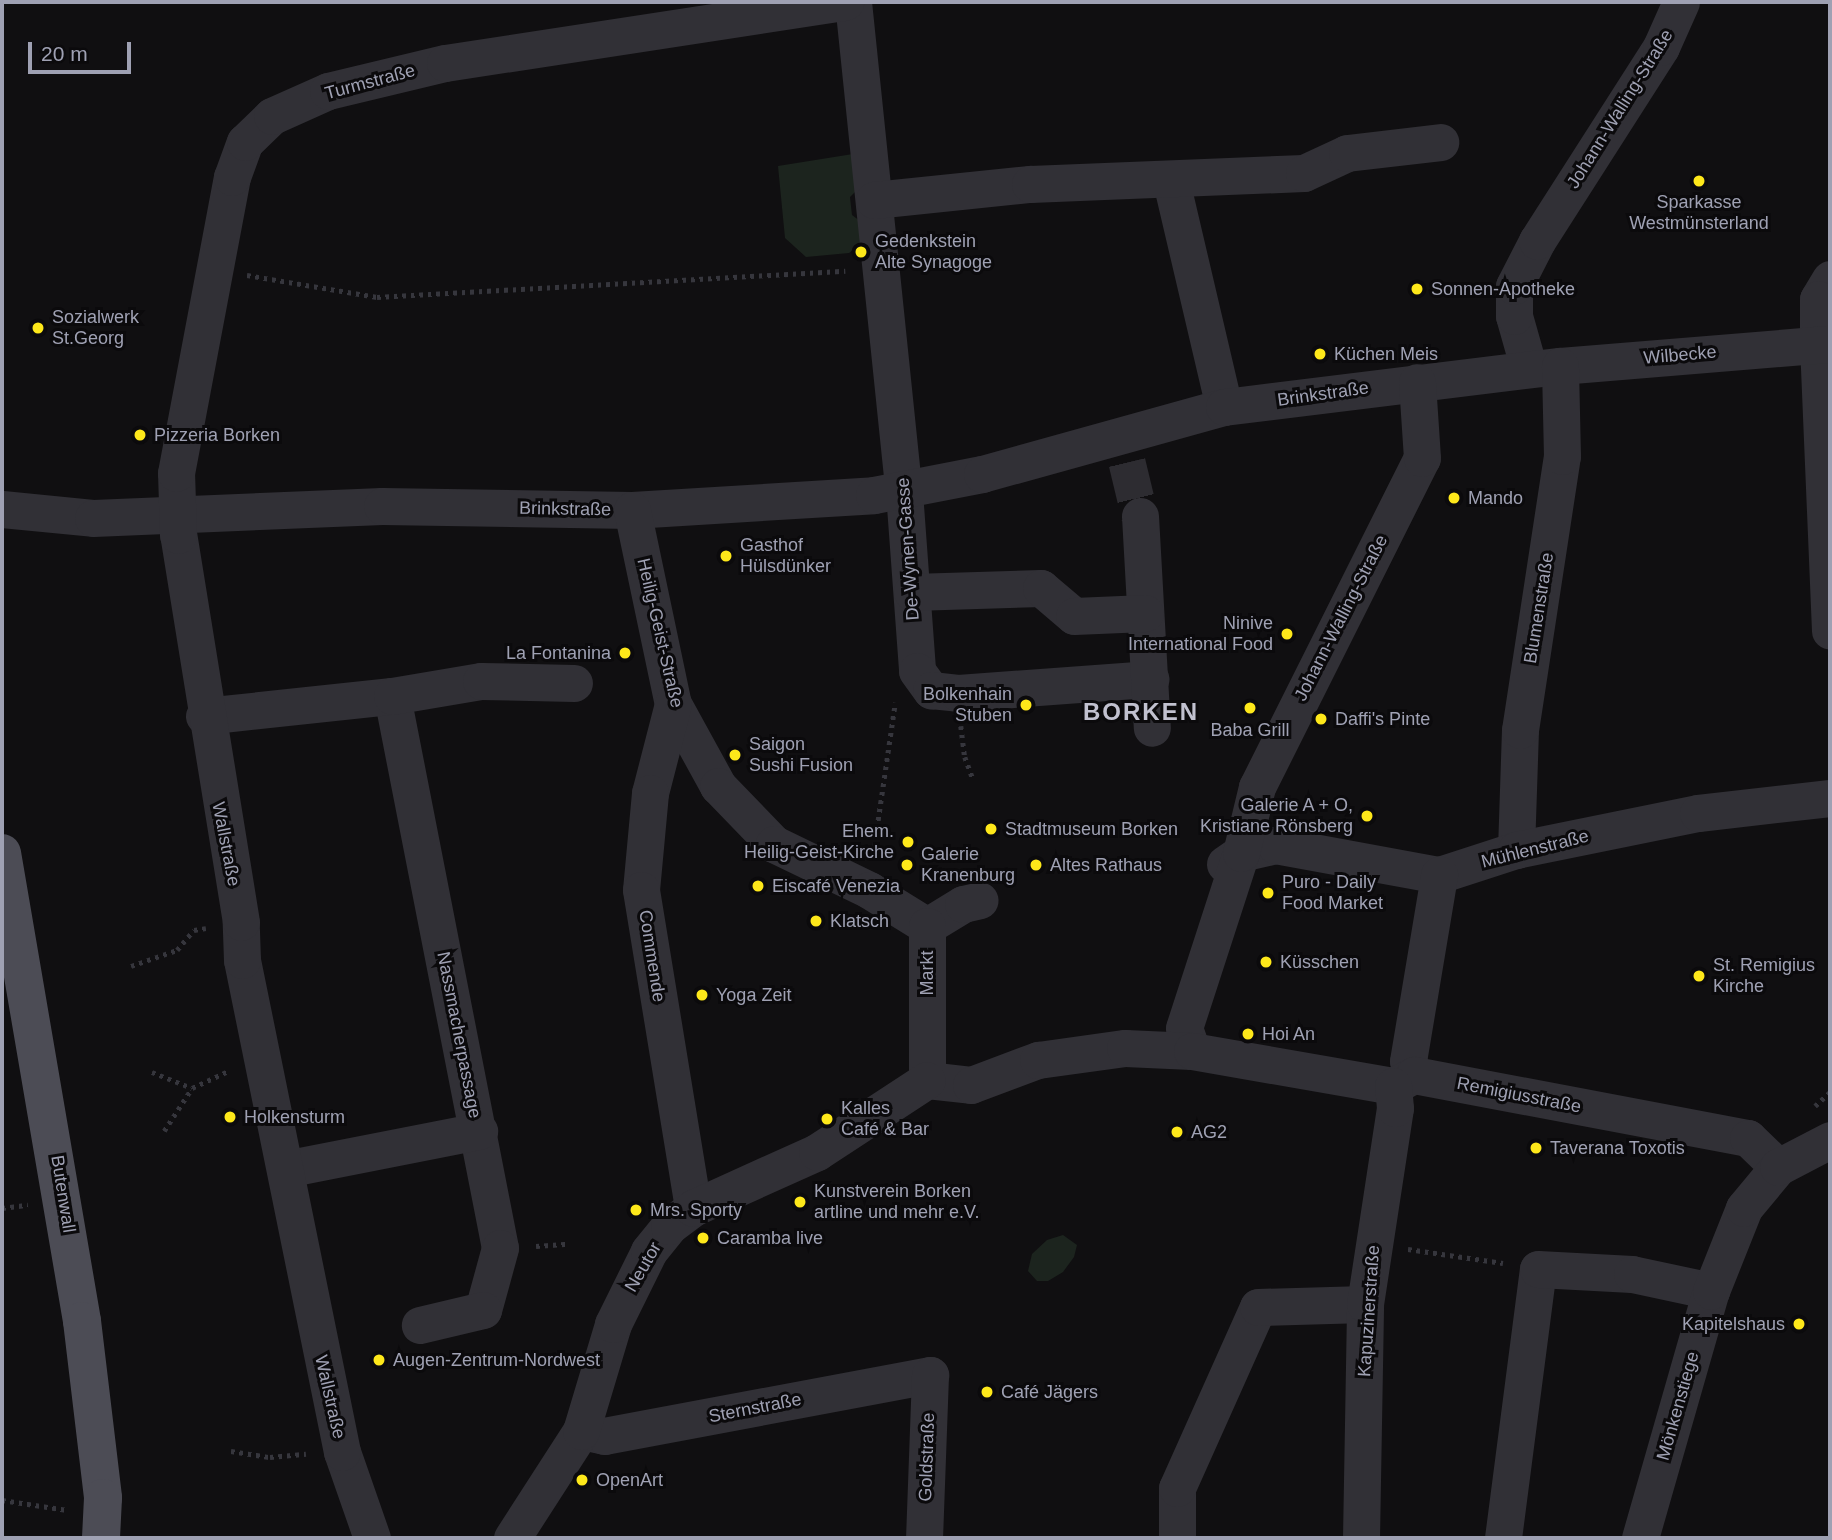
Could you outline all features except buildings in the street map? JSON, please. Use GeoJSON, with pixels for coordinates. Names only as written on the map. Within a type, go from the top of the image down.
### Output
{"type":"FeatureCollection","features":[{"type":"Feature","properties":{"kind":"main road","name":"Butenwall"},"geometry":{"type":"LineString","coordinates":[[4,874],[82,1321],[102,1527]]}},
{"type":"Feature","properties":{"kind":"street","name":"Turmstraße"},"geometry":{"type":"LineString","coordinates":[[176,517],[176,473],[232,177],[245,142],[272,116],[328,91],[445,63],[845,2]]}},
{"type":"Feature","properties":{"kind":"street","name":"De-Wynen-Gasse"},"geometry":{"type":"LineString","coordinates":[[853,2],[904,492],[917,671]]}},
{"type":"Feature","properties":{"kind":"street","name":"Johann-Walling-Straße"},"geometry":{"type":"LineString","coordinates":[[1544,368],[1514,316],[1514,286],[1537,241],[1661,47],[1681,2]]}},
{"type":"Feature","properties":{"kind":"street"},"geometry":{"type":"LineString","coordinates":[[874,200],[1030,184],[1171,181],[1304,173],[1347,153],[1440,142]]}},
{"type":"Feature","properties":{"kind":"street"},"geometry":{"type":"LineString","coordinates":[[1171,181],[1198,307],[1224,407]]}},
{"type":"Feature","properties":{"kind":"street"},"geometry":{"type":"LineString","coordinates":[[1830,279],[1818,299],[1824,344],[1830,631]]}},
{"type":"Feature","properties":{"kind":"street","name":"Wilbecke"},"geometry":{"type":"LineString","coordinates":[[1544,368],[1824,344]]}},
{"type":"Feature","properties":{"kind":"street","name":"Brinkstraße"},"geometry":{"type":"LineString","coordinates":[[2,509],[93,518],[176,517],[382,506],[632,510],[904,492],[1124,449],[1224,407],[1544,368]]}},
{"type":"Feature","properties":{"kind":"street","name":"Blumenstraße"},"geometry":{"type":"LineString","coordinates":[[1516,850],[1520,730],[1562,456],[1544,368]]}},
{"type":"Feature","properties":{"kind":"street","name":"Johann-Walling-Straße"},"geometry":{"type":"LineString","coordinates":[[1228,862],[1257,787],[1422,458],[1417,382]]}},
{"type":"Feature","properties":{"kind":"street","name":"Heilig-Geist-Straße"},"geometry":{"type":"LineString","coordinates":[[632,510],[673,704],[718,786],[774,844],[869,890],[928,926]]}},
{"type":"Feature","properties":{"kind":"street"},"geometry":{"type":"LineString","coordinates":[[1140,516],[1152,728]]}},
{"type":"Feature","properties":{"kind":"street","name":"Wallstraße"},"geometry":{"type":"LineString","coordinates":[[176,517],[204,716],[241,922],[242,960],[342,1452],[372,1538]]}},
{"type":"Feature","properties":{"kind":"street"},"geometry":{"type":"LineString","coordinates":[[912,592],[1041,588],[1074,616],[1145,613]]}},
{"type":"Feature","properties":{"kind":"street"},"geometry":{"type":"LineString","coordinates":[[917,671],[931,690],[958,692],[1150,680]]}},
{"type":"Feature","properties":{"kind":"street"},"geometry":{"type":"LineString","coordinates":[[204,716],[392,696],[481,681],[574,683]]}},
{"type":"Feature","properties":{"kind":"street","name":"Nassmacherpassage"},"geometry":{"type":"LineString","coordinates":[[392,696],[500,1248],[483,1310],[420,1325]]}},
{"type":"Feature","properties":{"kind":"street","name":"Commende"},"geometry":{"type":"LineString","coordinates":[[673,704],[650,793],[641,890],[693,1208]]}},
{"type":"Feature","properties":{"kind":"street","name":"Mühlenstraße"},"geometry":{"type":"LineString","coordinates":[[1228,862],[1275,845],[1439,875],[1516,850],[1698,813],[1830,798]]}},
{"type":"Feature","properties":{"kind":"street"},"geometry":{"type":"LineString","coordinates":[[1192,1051],[1184,1028],[1228,862]]}},
{"type":"Feature","properties":{"kind":"street","name":"Kapuzinerstraße"},"geometry":{"type":"LineString","coordinates":[[1361,1538],[1366,1304],[1372,1245],[1395,1108],[1408,1061],[1439,875]]}},
{"type":"Feature","properties":{"kind":"street","name":"Markt"},"geometry":{"type":"LineString","coordinates":[[927,1080],[928,926],[963,904],[980,900]]}},
{"type":"Feature","properties":{"kind":"street","name":"Remigiusstraße"},"geometry":{"type":"LineString","coordinates":[[927,1080],[971,1085],[1038,1060],[1125,1048],[1192,1051],[1404,1080],[1748,1138],[1778,1167]]}},
{"type":"Feature","properties":{"kind":"street","name":"Neutor"},"geometry":{"type":"LineString","coordinates":[[512,1538],[581,1431],[613,1324],[649,1251],[669,1226],[693,1208],[817,1152],[927,1080]]}},
{"type":"Feature","properties":{"kind":"street"},"geometry":{"type":"LineString","coordinates":[[285,1169],[479,1131]]}},
{"type":"Feature","properties":{"kind":"street"},"geometry":{"type":"LineString","coordinates":[[1778,1167],[1830,1140]]}},
{"type":"Feature","properties":{"kind":"street","name":"Mönkenstiege"},"geometry":{"type":"LineString","coordinates":[[1640,1538],[1711,1291],[1744,1208],[1778,1167]]}},
{"type":"Feature","properties":{"kind":"street"},"geometry":{"type":"LineString","coordinates":[[1503,1538],[1538,1269],[1632,1273],[1711,1291]]}},
{"type":"Feature","properties":{"kind":"street"},"geometry":{"type":"LineString","coordinates":[[1177,1538],[1177,1488],[1258,1307],[1366,1304]]}},
{"type":"Feature","properties":{"kind":"street","name":"Sternstraße"},"geometry":{"type":"LineString","coordinates":[[581,1431],[604,1436],[930,1375]]}},
{"type":"Feature","properties":{"kind":"street","name":"Goldstraße"},"geometry":{"type":"LineString","coordinates":[[924,1538],[930,1375]]}},
{"type":"Feature","properties":{"kind":"path"},"geometry":{"type":"LineString","coordinates":[[216,270],[377,297],[881,269]]}},
{"type":"Feature","properties":{"kind":"path"},"geometry":{"type":"LineString","coordinates":[[869,890],[896,700],[917,671]]}},
{"type":"Feature","properties":{"kind":"path"},"geometry":{"type":"LineString","coordinates":[[958,692],[965,757],[974,779]]}},
{"type":"Feature","properties":{"kind":"path"},"geometry":{"type":"LineString","coordinates":[[131,966],[177,950]]}},
{"type":"Feature","properties":{"kind":"path"},"geometry":{"type":"LineString","coordinates":[[152,1072],[192,1088],[164,1131]]}},
{"type":"Feature","properties":{"kind":"path"},"geometry":{"type":"LineString","coordinates":[[1372,1245],[1538,1269]]}},
{"type":"Feature","properties":{"kind":"path"},"geometry":{"type":"LineString","coordinates":[[231,1451],[270,1457]]}},
{"type":"Feature","properties":{"kind":"path"},"geometry":{"type":"LineString","coordinates":[[2,1500],[102,1527]]}},
{"type":"Feature","properties":{"kind":"shaded area"},"geometry":{"type":"Polygon","coordinates":[[[853,154],[857,190],[850,197],[852,215],[860,221],[862,243],[849,253],[806,257],[785,238],[778,166],[853,154]]]}},
{"type":"Feature","properties":{"kind":"shaded area"},"geometry":{"type":"Polygon","coordinates":[[[1063,1235],[1077,1245],[1074,1257],[1063,1272],[1048,1281],[1037,1281],[1028,1271],[1032,1254],[1047,1240],[1063,1235]]]}},
{"type":"Feature","properties":{"kind":"tunnel"},"geometry":{"type":"LineString","coordinates":[[1127,462],[1140,516]]}},
{"type":"Feature","properties":{"kind":"place","name":"Sparkasse Westmünsterland"},"geometry":{"type":"Point","coordinates":[1699,181]}},
{"type":"Feature","properties":{"kind":"place","name":"Gedenkstein Alte Synagoge"},"geometry":{"type":"Point","coordinates":[861,252]}},
{"type":"Feature","properties":{"kind":"place","name":"Sonnen-Apotheke"},"geometry":{"type":"Point","coordinates":[1417,289]}},
{"type":"Feature","properties":{"kind":"place","name":"Sozialwerk St.Georg"},"geometry":{"type":"Point","coordinates":[38,328]}},
{"type":"Feature","properties":{"kind":"place","name":"Küchen Meis"},"geometry":{"type":"Point","coordinates":[1320,354]}},
{"type":"Feature","properties":{"kind":"place","name":"Pizzeria Borken"},"geometry":{"type":"Point","coordinates":[140,435]}},
{"type":"Feature","properties":{"kind":"place","name":"Mando"},"geometry":{"type":"Point","coordinates":[1454,498]}},
{"type":"Feature","properties":{"kind":"place","name":"Gasthof Hülsdünker"},"geometry":{"type":"Point","coordinates":[726,556]}},
{"type":"Feature","properties":{"kind":"place","name":"Ninive International Food"},"geometry":{"type":"Point","coordinates":[1287,634]}},
{"type":"Feature","properties":{"kind":"place","name":"La Fontanina"},"geometry":{"type":"Point","coordinates":[625,653]}},
{"type":"Feature","properties":{"kind":"place","name":"Bolkenhain Stuben"},"geometry":{"type":"Point","coordinates":[1026,705]}},
{"type":"Feature","properties":{"kind":"place","name":"Baba Grill"},"geometry":{"type":"Point","coordinates":[1250,708]}},
{"type":"Feature","properties":{"kind":"place","name":"Daffi's Pinte"},"geometry":{"type":"Point","coordinates":[1321,719]}},
{"type":"Feature","properties":{"kind":"place","name":"Saigon Sushi Fusion"},"geometry":{"type":"Point","coordinates":[735,755]}},
{"type":"Feature","properties":{"kind":"place","name":"Galerie A + O, Kristiane Rönsberg"},"geometry":{"type":"Point","coordinates":[1367,816]}},
{"type":"Feature","properties":{"kind":"place","name":"Stadtmuseum Borken"},"geometry":{"type":"Point","coordinates":[991,829]}},
{"type":"Feature","properties":{"kind":"place","name":"Ehem. Heilig-Geist-Kirche"},"geometry":{"type":"Point","coordinates":[908,842]}},
{"type":"Feature","properties":{"kind":"place","name":"Galerie Kranenburg"},"geometry":{"type":"Point","coordinates":[907,865]}},
{"type":"Feature","properties":{"kind":"place","name":"Altes Rathaus"},"geometry":{"type":"Point","coordinates":[1036,865]}},
{"type":"Feature","properties":{"kind":"place","name":"Eiscafé Venezia"},"geometry":{"type":"Point","coordinates":[758,886]}},
{"type":"Feature","properties":{"kind":"place","name":"Puro - Daily Food Market"},"geometry":{"type":"Point","coordinates":[1268,893]}},
{"type":"Feature","properties":{"kind":"place","name":"Klatsch"},"geometry":{"type":"Point","coordinates":[816,921]}},
{"type":"Feature","properties":{"kind":"place","name":"Küsschen"},"geometry":{"type":"Point","coordinates":[1266,962]}},
{"type":"Feature","properties":{"kind":"place","name":"St. Remigius Kirche"},"geometry":{"type":"Point","coordinates":[1699,976]}},
{"type":"Feature","properties":{"kind":"place","name":"Yoga Zeit"},"geometry":{"type":"Point","coordinates":[702,995]}},
{"type":"Feature","properties":{"kind":"place","name":"Hoi An"},"geometry":{"type":"Point","coordinates":[1248,1034]}},
{"type":"Feature","properties":{"kind":"place","name":"Holkensturm"},"geometry":{"type":"Point","coordinates":[230,1117]}},
{"type":"Feature","properties":{"kind":"place","name":"Kalles Café & Bar"},"geometry":{"type":"Point","coordinates":[827,1119]}},
{"type":"Feature","properties":{"kind":"place","name":"AG2"},"geometry":{"type":"Point","coordinates":[1177,1132]}},
{"type":"Feature","properties":{"kind":"place","name":"Taverana Toxotis"},"geometry":{"type":"Point","coordinates":[1536,1148]}},
{"type":"Feature","properties":{"kind":"place","name":"Kunstverein Borken artline und mehr e.V."},"geometry":{"type":"Point","coordinates":[800,1202]}},
{"type":"Feature","properties":{"kind":"place","name":"Mrs. Sporty"},"geometry":{"type":"Point","coordinates":[636,1210]}},
{"type":"Feature","properties":{"kind":"place","name":"Caramba live"},"geometry":{"type":"Point","coordinates":[703,1238]}},
{"type":"Feature","properties":{"kind":"place","name":"Kapitelshaus"},"geometry":{"type":"Point","coordinates":[1799,1324]}},
{"type":"Feature","properties":{"kind":"place","name":"Augen-Zentrum-Nordwest"},"geometry":{"type":"Point","coordinates":[379,1360]}},
{"type":"Feature","properties":{"kind":"place","name":"Café Jägers"},"geometry":{"type":"Point","coordinates":[987,1392]}},
{"type":"Feature","properties":{"kind":"place","name":"OpenArt"},"geometry":{"type":"Point","coordinates":[582,1480]}},
{"type":"Feature","properties":{"kind":"district","name":"BORKEN"},"geometry":{"type":"Point","coordinates":[1141,712]}}]}
